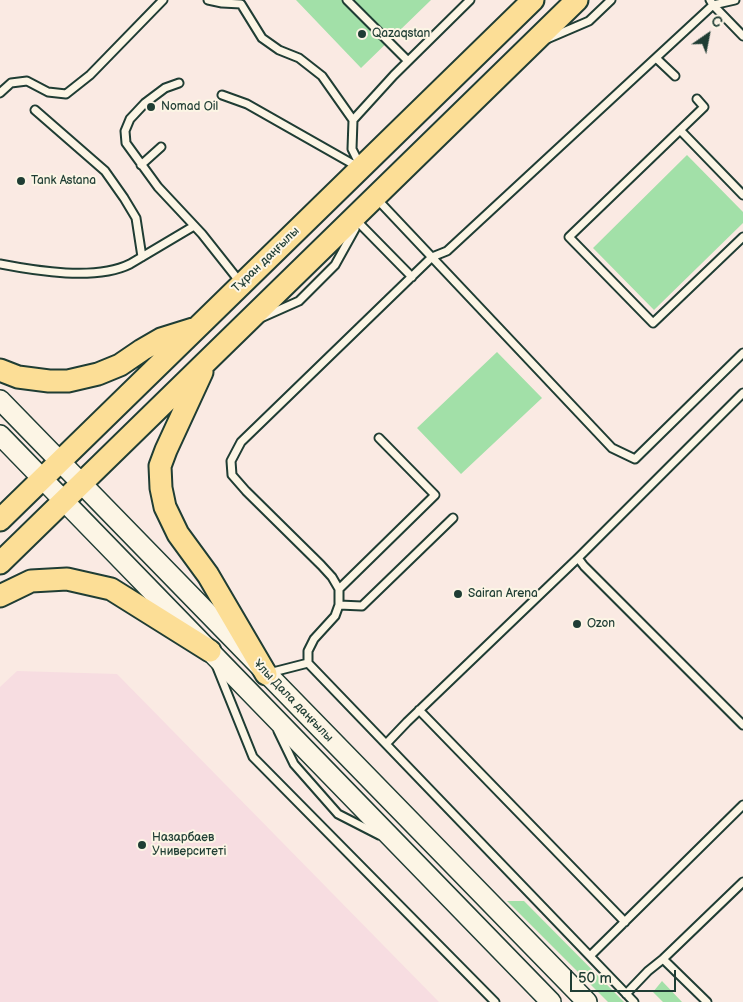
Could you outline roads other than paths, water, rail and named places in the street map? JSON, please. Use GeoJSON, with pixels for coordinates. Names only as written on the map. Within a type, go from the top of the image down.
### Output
{"type":"FeatureCollection","features":[{"type":"Feature","properties":{"kind":"main road"},"geometry":{"type":"LineString","coordinates":[[0,563],[208,359],[364,210],[577,0]]}},
{"type":"Feature","properties":{"kind":"main road","name":"Тұран даңғылы"},"geometry":{"type":"LineString","coordinates":[[0,520],[529,3]]}},
{"type":"Feature","properties":{"kind":"main road"},"geometry":{"type":"LineString","coordinates":[[0,370],[18,377],[49,381],[68,381],[98,374],[120,365],[161,339],[198,327]]}},
{"type":"Feature","properties":{"kind":"main road"},"geometry":{"type":"LineString","coordinates":[[208,359],[160,466],[161,488],[165,507],[178,534],[208,575],[266,674]]}},
{"type":"Feature","properties":{"kind":"main road","name":"Ұлы Дала даңғылы"},"geometry":{"type":"LineString","coordinates":[[0,400],[587,1002]]}},
{"type":"Feature","properties":{"kind":"main road","name":"Ұлы Дала даңғылы"},"geometry":{"type":"LineString","coordinates":[[0,435],[551,1002]]}},
{"type":"Feature","properties":{"kind":"main road"},"geometry":{"type":"LineString","coordinates":[[0,596],[31,582],[67,579],[111,589],[210,651]]}},
{"type":"Feature","properties":{"kind":"lane"},"geometry":{"type":"LineString","coordinates":[[0,93],[11,83],[27,81],[48,92],[66,94],[90,74],[163,0]]}},
{"type":"Feature","properties":{"kind":"lane"},"geometry":{"type":"LineString","coordinates":[[208,0],[239,2],[262,38],[279,50],[299,58],[322,76],[353,120],[352,149],[361,168]]}},
{"type":"Feature","properties":{"kind":"lane"},"geometry":{"type":"LineString","coordinates":[[347,0],[408,61]]}},
{"type":"Feature","properties":{"kind":"lane"},"geometry":{"type":"LineString","coordinates":[[353,120],[408,61],[470,0]]}},
{"type":"Feature","properties":{"kind":"lane"},"geometry":{"type":"LineString","coordinates":[[529,47],[589,21],[611,0]]}},
{"type":"Feature","properties":{"kind":"lane"},"geometry":{"type":"LineString","coordinates":[[634,1002],[308,664],[308,651],[314,639],[335,616],[339,605],[339,590],[332,577],[321,565],[232,475],[231,461],[240,442],[432,257],[447,251],[656,58],[712,2],[735,0]]}},
{"type":"Feature","properties":{"kind":"lane"},"geometry":{"type":"LineString","coordinates":[[712,2],[743,36]]}},
{"type":"Feature","properties":{"kind":"lane"},"geometry":{"type":"LineString","coordinates":[[656,58],[675,76]]}},
{"type":"Feature","properties":{"kind":"lane"},"geometry":{"type":"LineString","coordinates":[[179,83],[164,88],[145,103],[130,119],[125,131],[126,142],[158,187],[202,234],[241,285]]}},
{"type":"Feature","properties":{"kind":"lane"},"geometry":{"type":"LineString","coordinates":[[222,95],[247,104],[361,168]]}},
{"type":"Feature","properties":{"kind":"lane"},"geometry":{"type":"LineString","coordinates":[[697,99],[704,107],[569,237],[653,323],[743,237]]}},
{"type":"Feature","properties":{"kind":"lane"},"geometry":{"type":"LineString","coordinates":[[34,110],[105,172],[120,191],[136,218],[142,257]]}},
{"type":"Feature","properties":{"kind":"lane"},"geometry":{"type":"LineString","coordinates":[[680,130],[743,195]]}},
{"type":"Feature","properties":{"kind":"lane"},"geometry":{"type":"LineString","coordinates":[[141,165],[161,147]]}},
{"type":"Feature","properties":{"kind":"lane"},"geometry":{"type":"LineString","coordinates":[[364,210],[432,257],[612,448],[635,459],[743,353]]}},
{"type":"Feature","properties":{"kind":"lane"},"geometry":{"type":"LineString","coordinates":[[364,210],[412,277]]}},
{"type":"Feature","properties":{"kind":"lane"},"geometry":{"type":"LineString","coordinates":[[0,264],[26,269],[87,273],[111,271],[142,257],[194,226]]}},
{"type":"Feature","properties":{"kind":"lane"},"geometry":{"type":"LineString","coordinates":[[386,744],[578,558],[743,393]]}},
{"type":"Feature","properties":{"kind":"lane"},"geometry":{"type":"LineString","coordinates":[[339,590],[435,495],[378,438]]}},
{"type":"Feature","properties":{"kind":"lane"},"geometry":{"type":"LineString","coordinates":[[339,605],[362,606],[453,518]]}},
{"type":"Feature","properties":{"kind":"lane"},"geometry":{"type":"LineString","coordinates":[[578,558],[743,724]]}},
{"type":"Feature","properties":{"kind":"lane"},"geometry":{"type":"LineString","coordinates":[[210,651],[253,757],[495,1002]]}},
{"type":"Feature","properties":{"kind":"lane"},"geometry":{"type":"LineString","coordinates":[[266,674],[308,664]]}},
{"type":"Feature","properties":{"kind":"lane"},"geometry":{"type":"LineString","coordinates":[[419,710],[625,922]]}},
{"type":"Feature","properties":{"kind":"lane"},"geometry":{"type":"LineString","coordinates":[[590,956],[743,805]]}},
{"type":"Feature","properties":{"kind":"lane"},"geometry":{"type":"LineString","coordinates":[[626,994],[648,970],[663,959],[743,882]]}},
{"type":"Feature","properties":{"kind":"lane"},"geometry":{"type":"LineString","coordinates":[[663,959],[707,1002]]}},
{"type":"Feature","properties":{"kind":"place","name":"Qazaqstan"},"geometry":{"type":"Point","coordinates":[362,34]}},
{"type":"Feature","properties":{"kind":"place","name":"Nomad Oil"},"geometry":{"type":"Point","coordinates":[151,107]}},
{"type":"Feature","properties":{"kind":"place","name":"Tank Astana"},"geometry":{"type":"Point","coordinates":[21,181]}},
{"type":"Feature","properties":{"kind":"place","name":"Sairan Arena"},"geometry":{"type":"Point","coordinates":[458,594]}},
{"type":"Feature","properties":{"kind":"place","name":"Ozon"},"geometry":{"type":"Point","coordinates":[577,624]}},
{"type":"Feature","properties":{"kind":"place","name":"Назарбаев Университеті"},"geometry":{"type":"Point","coordinates":[142,845]}}]}
